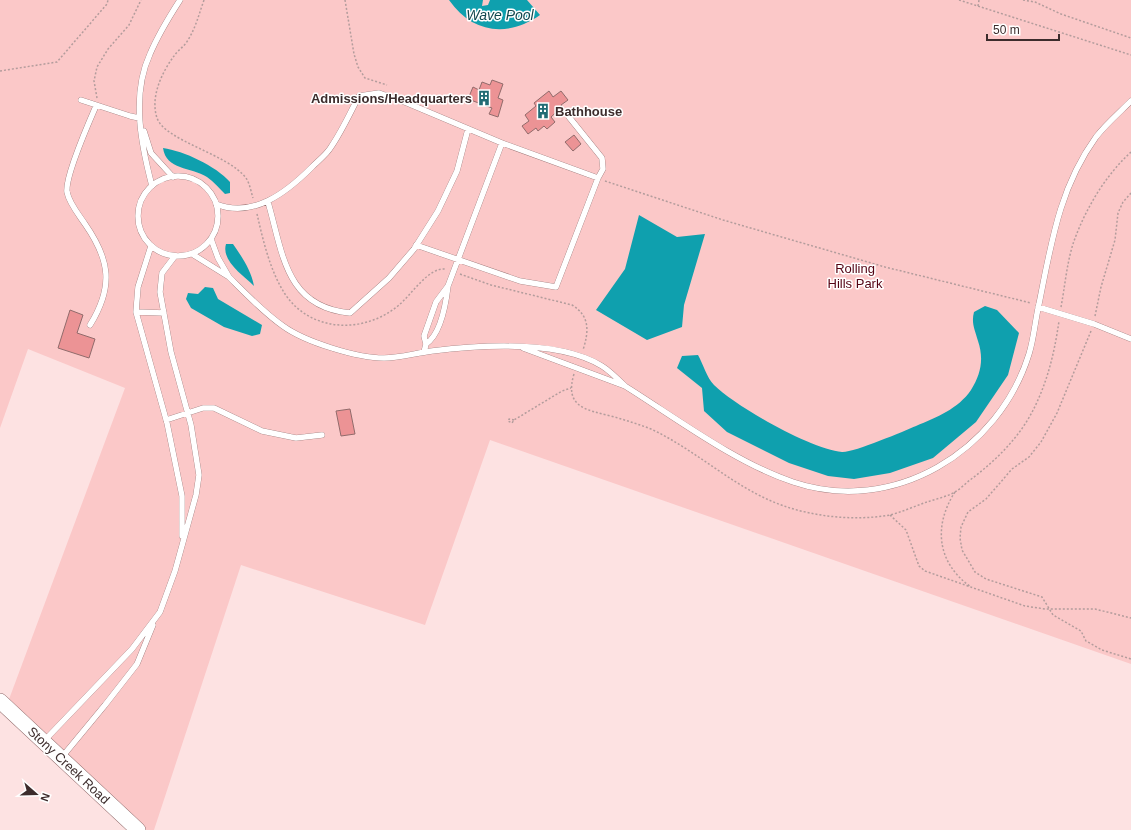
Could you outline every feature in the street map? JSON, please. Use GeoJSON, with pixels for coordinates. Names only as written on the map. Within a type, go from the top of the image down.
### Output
{"type":"FeatureCollection","features":[{"type":"Feature","properties":{"kind":"main road","name":"Stony Creek Road"},"geometry":{"type":"LineString","coordinates":[[0,702],[62,757],[138,830]]}},
{"type":"Feature","properties":{"kind":"lane"},"geometry":{"type":"LineString","coordinates":[[152,186],[145,159],[139,118],[143,78],[149,54],[180,0]]}},
{"type":"Feature","properties":{"kind":"lane"},"geometry":{"type":"LineString","coordinates":[[216,204],[226,208],[255,206],[268,202],[297,182],[331,148],[359,96],[379,94],[407,103],[502,143],[598,178]]}},
{"type":"Feature","properties":{"kind":"lane"},"geometry":{"type":"LineString","coordinates":[[81,100],[96,106],[139,118]]}},
{"type":"Feature","properties":{"kind":"lane"},"geometry":{"type":"LineString","coordinates":[[192,254],[229,277],[270,317],[285,328],[341,351],[384,358],[424,352],[501,347],[547,349],[580,356],[602,366],[625,386],[710,440],[768,472],[794,482],[845,490],[868,489],[910,481],[952,460],[969,447],[999,415],[1013,394],[1030,352],[1038,307],[1065,193],[1078,165],[1097,136],[1131,101]]}},
{"type":"Feature","properties":{"kind":"lane"},"geometry":{"type":"LineString","coordinates":[[1120,112],[1131,105]]}},
{"type":"Feature","properties":{"kind":"lane"},"geometry":{"type":"LineString","coordinates":[[90,325],[100,309],[107,287],[105,263],[97,241],[76,210],[67,192],[71,169],[96,106]]}},
{"type":"Feature","properties":{"kind":"lane"},"geometry":{"type":"LineString","coordinates":[[416,246],[520,281],[556,288],[598,178],[603,169],[602,158],[568,117]]}},
{"type":"Feature","properties":{"kind":"lane"},"geometry":{"type":"LineString","coordinates":[[139,118],[151,153],[173,177]]}},
{"type":"Feature","properties":{"kind":"lane"},"geometry":{"type":"LineString","coordinates":[[268,202],[288,272],[295,285],[314,303],[328,309],[350,313],[388,278],[416,246],[438,211],[457,171],[468,129]]}},
{"type":"Feature","properties":{"kind":"lane"},"geometry":{"type":"LineString","coordinates":[[424,352],[426,344],[424,336],[436,302],[448,286],[454,272],[502,143]]}},
{"type":"Feature","properties":{"kind":"lane"},"geometry":{"type":"LineString","coordinates":[[173,177],[187,177],[199,182],[210,192],[216,204],[218,216],[216,228],[211,239],[203,248],[192,254],[175,256],[162,253],[151,246],[143,235],[139,222],[139,209],[143,197],[152,186],[162,180],[173,177]]}},
{"type":"Feature","properties":{"kind":"lane"},"geometry":{"type":"LineString","coordinates":[[211,239],[218,258],[229,277]]}},
{"type":"Feature","properties":{"kind":"lane"},"geometry":{"type":"LineString","coordinates":[[151,246],[138,287],[136,312],[166,420],[182,496],[182,542]]}},
{"type":"Feature","properties":{"kind":"lane"},"geometry":{"type":"LineString","coordinates":[[44,741],[127,654],[160,612],[175,571],[196,495],[199,475],[191,425],[171,352],[160,292],[162,273],[175,256]]}},
{"type":"Feature","properties":{"kind":"lane"},"geometry":{"type":"LineString","coordinates":[[426,344],[433,339],[446,305],[448,286]]}},
{"type":"Feature","properties":{"kind":"lane"},"geometry":{"type":"LineString","coordinates":[[1038,307],[1094,324],[1131,338]]}},
{"type":"Feature","properties":{"kind":"lane"},"geometry":{"type":"LineString","coordinates":[[136,312],[164,313]]}},
{"type":"Feature","properties":{"kind":"lane"},"geometry":{"type":"LineString","coordinates":[[523,348],[625,386]]}},
{"type":"Feature","properties":{"kind":"lane"},"geometry":{"type":"LineString","coordinates":[[166,420],[203,408],[214,408],[262,431],[296,438],[322,435]]}},
{"type":"Feature","properties":{"kind":"lane"},"geometry":{"type":"LineString","coordinates":[[62,757],[106,705],[137,664],[154,621]]}},
{"type":"Feature","properties":{"kind":"path"},"geometry":{"type":"LineString","coordinates":[[0,71],[57,62],[107,4],[108,0]]}},
{"type":"Feature","properties":{"kind":"path"},"geometry":{"type":"LineString","coordinates":[[96,106],[98,98],[94,81],[97,67],[108,49],[129,26],[141,0]]}},
{"type":"Feature","properties":{"kind":"path"},"geometry":{"type":"LineString","coordinates":[[204,0],[194,29],[187,42],[164,70],[154,105],[157,119],[166,130],[235,166],[247,180],[263,239],[276,276],[284,292],[302,312],[321,322],[333,326],[363,325],[382,316],[399,305],[432,272],[440,268],[491,285],[562,301],[581,310],[586,321],[586,336],[580,356]]}},
{"type":"Feature","properties":{"kind":"path"},"geometry":{"type":"LineString","coordinates":[[345,0],[358,67],[366,78],[387,85]]}},
{"type":"Feature","properties":{"kind":"path"},"geometry":{"type":"LineString","coordinates":[[959,0],[1131,55]]}},
{"type":"Feature","properties":{"kind":"path"},"geometry":{"type":"LineString","coordinates":[[978,6],[979,0]]}},
{"type":"Feature","properties":{"kind":"path"},"geometry":{"type":"LineString","coordinates":[[1023,0],[1035,2],[1061,14],[1131,38]]}},
{"type":"Feature","properties":{"kind":"path"},"geometry":{"type":"LineString","coordinates":[[598,178],[723,220],[885,267],[1030,302],[1038,307]]}},
{"type":"Feature","properties":{"kind":"path"},"geometry":{"type":"LineString","coordinates":[[1131,193],[1123,202],[1118,213],[1115,240],[1101,287],[1094,324],[1057,413],[1041,442],[1029,458],[1012,469],[986,500],[968,512],[962,527],[960,538],[962,550],[976,572],[986,578],[1042,597],[1050,610],[1061,621],[1081,631],[1086,641],[1102,650],[1131,659]]}},
{"type":"Feature","properties":{"kind":"path"},"geometry":{"type":"LineString","coordinates":[[576,367],[571,388],[571,395],[575,402],[584,408],[633,422],[659,433],[740,484],[773,502],[809,513],[834,516],[890,514],[906,530],[919,566],[924,571],[1012,603],[1050,610],[1095,610],[1131,618]]}},
{"type":"Feature","properties":{"kind":"path"},"geometry":{"type":"LineString","coordinates":[[514,420],[562,391],[571,388]]}},
{"type":"Feature","properties":{"kind":"path"},"geometry":{"type":"LineString","coordinates":[[955,492],[947,505],[942,522],[942,544],[948,563],[963,581],[974,589]]}},
{"type":"Feature","properties":{"kind":"green space","name":"Rolling Hills Park"},"geometry":{"type":"Polygon","coordinates":[[[0,0],[1131,0],[1131,664],[490,440],[425,625],[241,565],[154,830],[144,830],[8,702],[125,388],[28,349],[0,428],[0,0]]]}},
{"type":"Feature","properties":{"kind":"water","name":"Wave Pool"},"geometry":{"type":"Polygon","coordinates":[[[449,0],[483,0],[482,6],[488,5],[490,0],[527,0],[540,15],[515,27],[503,29],[491,28],[468,20],[449,0]]]}},
{"type":"Feature","properties":{"kind":"water"},"geometry":{"type":"Polygon","coordinates":[[[163,148],[190,156],[217,170],[230,182],[230,193],[225,194],[207,177],[174,164],[165,155],[163,148]]]}},
{"type":"Feature","properties":{"kind":"water"},"geometry":{"type":"Polygon","coordinates":[[[639,215],[677,237],[705,234],[684,305],[682,327],[647,340],[596,310],[625,269],[639,215]]]}},
{"type":"Feature","properties":{"kind":"water"},"geometry":{"type":"Polygon","coordinates":[[[226,244],[233,244],[240,254],[253,280],[254,286],[230,262],[225,250],[226,244]]]}},
{"type":"Feature","properties":{"kind":"water"},"geometry":{"type":"Polygon","coordinates":[[[205,287],[213,288],[218,299],[262,325],[260,334],[252,336],[224,327],[191,308],[186,299],[188,293],[198,294],[205,287]]]}},
{"type":"Feature","properties":{"kind":"water"},"geometry":{"type":"Polygon","coordinates":[[[985,306],[997,310],[1019,333],[1008,375],[976,422],[933,458],[890,473],[854,479],[828,476],[789,463],[727,432],[704,411],[702,388],[677,368],[682,356],[698,355],[707,375],[714,385],[724,394],[756,415],[812,444],[842,452],[848,451],[879,441],[932,419],[946,412],[966,397],[977,378],[981,360],[980,348],[973,323],[973,316],[974,312],[985,306]]]}},
{"type":"Feature","properties":{"kind":"building","name":"Admissions/Headquarters"},"geometry":{"type":"Polygon","coordinates":[[[492,80],[503,84],[498,98],[503,100],[498,117],[489,114],[492,108],[468,99],[473,87],[479,90],[482,82],[490,85],[492,80]]]}},
{"type":"Feature","properties":{"kind":"building","name":"Bathhouse"},"geometry":{"type":"Polygon","coordinates":[[[549,91],[553,97],[561,91],[568,100],[561,105],[562,107],[551,117],[555,122],[547,129],[544,126],[538,131],[536,128],[528,134],[522,126],[529,121],[525,115],[536,106],[534,103],[549,91]]]}},
{"type":"Feature","properties":{"kind":"building"},"geometry":{"type":"Polygon","coordinates":[[[574,135],[581,144],[573,151],[565,142],[574,135]]]}},
{"type":"Feature","properties":{"kind":"building"},"geometry":{"type":"Polygon","coordinates":[[[70,310],[83,315],[77,333],[95,339],[89,358],[58,348],[70,310]]]}},
{"type":"Feature","properties":{"kind":"building"},"geometry":{"type":"Polygon","coordinates":[[[350,409],[355,434],[341,436],[336,411],[350,409]]]}},
{"type":"Feature","properties":{"kind":"place","name":"Admissions/Headquarters"},"geometry":{"type":"Point","coordinates":[484,98]}},
{"type":"Feature","properties":{"kind":"place","name":"Bathhouse"},"geometry":{"type":"Point","coordinates":[543,111]}}]}
